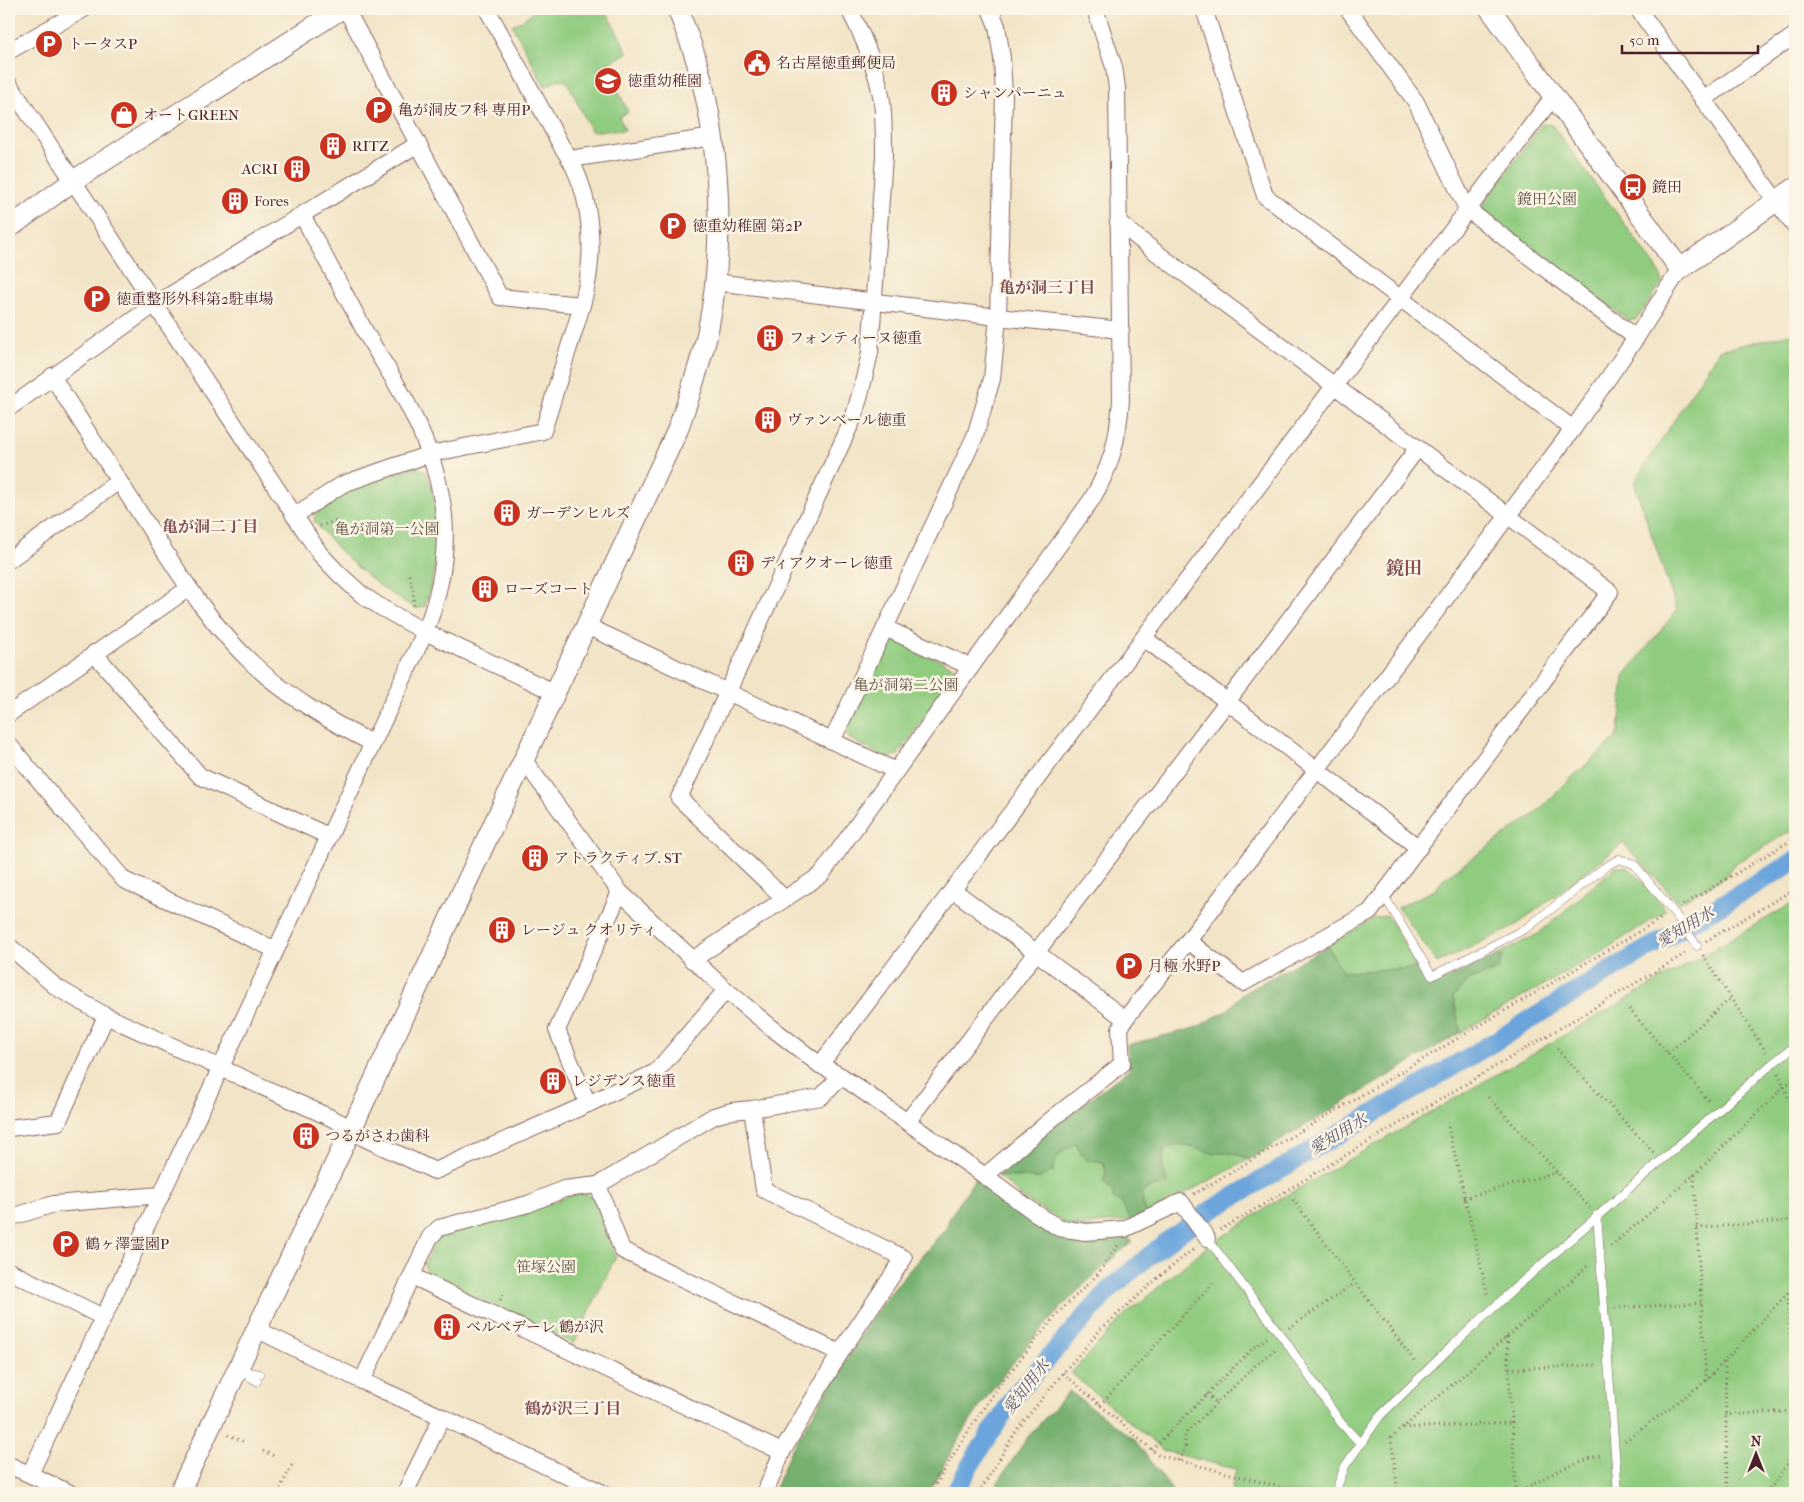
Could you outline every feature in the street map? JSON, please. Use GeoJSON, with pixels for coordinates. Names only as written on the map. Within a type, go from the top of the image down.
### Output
{"type":"FeatureCollection","features":[{"type":"Feature","properties":{"kind":"street"},"geometry":{"type":"LineString","coordinates":[[9,52],[84,9]]}},
{"type":"Feature","properties":{"kind":"street"},"geometry":{"type":"LineString","coordinates":[[9,228],[73,182],[341,9]]}},
{"type":"Feature","properties":{"kind":"street"},"geometry":{"type":"LineString","coordinates":[[346,9],[500,298],[582,305]]}},
{"type":"Feature","properties":{"kind":"street"},"geometry":{"type":"LineString","coordinates":[[294,516],[343,484],[430,454],[544,431],[589,276],[590,230],[584,196],[570,159],[557,139],[487,9]]}},
{"type":"Feature","properties":{"kind":"street"},"geometry":{"type":"LineString","coordinates":[[178,1493],[352,1128],[678,429],[708,330],[715,282],[719,199],[713,137],[697,63],[678,9]]}},
{"type":"Feature","properties":{"kind":"street"},"geometry":{"type":"LineString","coordinates":[[785,899],[679,798],[852,420],[862,392],[870,353],[884,156],[883,116],[882,101],[871,58],[863,36],[849,9]]}},
{"type":"Feature","properties":{"kind":"street"},"geometry":{"type":"LineString","coordinates":[[832,741],[975,436],[992,379],[998,317],[1004,77],[997,26],[990,9]]}},
{"type":"Feature","properties":{"kind":"street"},"geometry":{"type":"LineString","coordinates":[[692,960],[821,875],[875,803],[1092,499],[1110,465],[1120,423],[1122,400],[1116,88],[1114,67],[1094,9]]}},
{"type":"Feature","properties":{"kind":"street"},"geometry":{"type":"LineString","coordinates":[[1204,9],[1265,196],[1573,428]]}},
{"type":"Feature","properties":{"kind":"street"},"geometry":{"type":"LineString","coordinates":[[1348,9],[1416,102],[1467,210],[1636,338]]}},
{"type":"Feature","properties":{"kind":"street"},"geometry":{"type":"LineString","coordinates":[[1490,9],[1680,269]]}},
{"type":"Feature","properties":{"kind":"street"},"geometry":{"type":"LineString","coordinates":[[1639,9],[1795,227]]}},
{"type":"Feature","properties":{"kind":"street"},"geometry":{"type":"LineString","coordinates":[[1703,100],[1795,34]]}},
{"type":"Feature","properties":{"kind":"street"},"geometry":{"type":"LineString","coordinates":[[9,84],[320,554],[361,594],[382,608],[425,632],[554,692]]}},
{"type":"Feature","properties":{"kind":"street"},"geometry":{"type":"LineString","coordinates":[[820,1064],[1553,97]]}},
{"type":"Feature","properties":{"kind":"street"},"geometry":{"type":"LineString","coordinates":[[570,159],[713,137]]}},
{"type":"Feature","properties":{"kind":"street"},"geometry":{"type":"LineString","coordinates":[[9,408],[154,305],[418,144]]}},
{"type":"Feature","properties":{"kind":"street"},"geometry":{"type":"LineString","coordinates":[[985,1176],[1053,1118],[1122,1064],[1120,1029],[1125,1019],[1188,941],[1508,516],[1636,338],[1680,269],[1795,188]]}},
{"type":"Feature","properties":{"kind":"street"},"geometry":{"type":"LineString","coordinates":[[30,1474],[425,632],[440,586],[445,552],[445,515],[442,496],[430,454],[412,413],[366,334],[302,215]]}},
{"type":"Feature","properties":{"kind":"street"},"geometry":{"type":"LineString","coordinates":[[1118,222],[1417,449],[1610,592],[1370,912],[1242,983],[1188,941]]}},
{"type":"Feature","properties":{"kind":"street"},"geometry":{"type":"LineString","coordinates":[[715,282],[874,300],[998,317],[1121,330]]}},
{"type":"Feature","properties":{"kind":"street"},"geometry":{"type":"LineString","coordinates":[[52,376],[189,588],[232,643],[264,674],[300,703],[340,727],[372,743]]}},
{"type":"Feature","properties":{"kind":"street"},"geometry":{"type":"LineString","coordinates":[[907,1122],[1417,449]]}},
{"type":"Feature","properties":{"kind":"street"},"geometry":{"type":"LineString","coordinates":[[9,560],[119,481]]}},
{"type":"Feature","properties":{"kind":"street"},"geometry":{"type":"LineString","coordinates":[[9,714],[189,588]]}},
{"type":"Feature","properties":{"kind":"street"},"geometry":{"type":"LineString","coordinates":[[587,626],[896,771]]}},
{"type":"Feature","properties":{"kind":"street"},"geometry":{"type":"LineString","coordinates":[[885,628],[971,667]]}},
{"type":"Feature","properties":{"kind":"street"},"geometry":{"type":"LineString","coordinates":[[1144,638],[1419,848]]}},
{"type":"Feature","properties":{"kind":"street"},"geometry":{"type":"LineString","coordinates":[[94,653],[200,776],[328,836]]}},
{"type":"Feature","properties":{"kind":"street"},"geometry":{"type":"LineString","coordinates":[[9,745],[124,880],[276,950]]}},
{"type":"Feature","properties":{"kind":"street"},"geometry":{"type":"LineString","coordinates":[[523,759],[620,892],[726,990],[820,1064],[841,1076],[1059,1228],[1086,1232],[1124,1229],[1181,1202],[1207,1238]]}},
{"type":"Feature","properties":{"kind":"street"},"geometry":{"type":"LineString","coordinates":[[953,890],[1125,1019]]}},
{"type":"Feature","properties":{"kind":"street"},"geometry":{"type":"LineString","coordinates":[[588,1104],[557,1030],[620,892]]}},
{"type":"Feature","properties":{"kind":"street"},"geometry":{"type":"LineString","coordinates":[[9,946],[56,986],[106,1016],[352,1128],[364,1138],[435,1172],[656,1072],[726,990]]}},
{"type":"Feature","properties":{"kind":"street"},"geometry":{"type":"LineString","coordinates":[[9,1128],[58,1122],[106,1016]]}},
{"type":"Feature","properties":{"kind":"street"},"geometry":{"type":"LineString","coordinates":[[362,1381],[430,1237],[439,1228],[528,1204],[564,1189],[598,1185],[714,1116],[732,1111],[821,1097],[841,1076]]}},
{"type":"Feature","properties":{"kind":"street"},"geometry":{"type":"LineString","coordinates":[[752,1109],[764,1190],[904,1258],[840,1353],[782,1452],[765,1493]]}},
{"type":"Feature","properties":{"kind":"street"},"geometry":{"type":"LineString","coordinates":[[598,1185],[622,1250],[840,1353]]}},
{"type":"Feature","properties":{"kind":"street"},"geometry":{"type":"LineString","coordinates":[[9,1218],[54,1204],[161,1195]]}},
{"type":"Feature","properties":{"kind":"street"},"geometry":{"type":"LineString","coordinates":[[9,1272],[103,1317]]}},
{"type":"Feature","properties":{"kind":"street"},"geometry":{"type":"LineString","coordinates":[[412,1276],[782,1452]]}},
{"type":"Feature","properties":{"kind":"street"},"geometry":{"type":"LineString","coordinates":[[256,1329],[362,1381],[603,1493]]}},
{"type":"Feature","properties":{"kind":"street"},"geometry":{"type":"LineString","coordinates":[[405,1493],[442,1417]]}},
{"type":"Feature","properties":{"kind":"street"},"geometry":{"type":"LineString","coordinates":[[9,1465],[70,1493]]}},
{"type":"Feature","properties":{"kind":"lane"},"geometry":{"type":"LineString","coordinates":[[1384,894],[1432,976],[1527,928],[1605,867],[1619,859],[1634,864],[1674,912],[1697,946]]}},
{"type":"Feature","properties":{"kind":"lane"},"geometry":{"type":"LineString","coordinates":[[1335,1493],[1345,1466],[1380,1416],[1491,1310],[1660,1160],[1795,1046]]}},
{"type":"Feature","properties":{"kind":"lane"},"geometry":{"type":"LineString","coordinates":[[1597,1216],[1618,1493]]}},
{"type":"Feature","properties":{"kind":"lane"},"geometry":{"type":"LineString","coordinates":[[1207,1238],[1286,1342],[1341,1423],[1361,1444]]}},
{"type":"Feature","properties":{"kind":"lane"},"geometry":{"type":"LineString","coordinates":[[237,1370],[259,1377]]}},
{"type":"Feature","properties":{"kind":"path"},"geometry":{"type":"LineString","coordinates":[[315,529],[327,523],[340,520]]}},
{"type":"Feature","properties":{"kind":"path"},"geometry":{"type":"LineString","coordinates":[[408,575],[413,590],[414,613]]}},
{"type":"Feature","properties":{"kind":"path"},"geometry":{"type":"LineString","coordinates":[[1181,1202],[1462,1035],[1592,961],[1795,838]]}},
{"type":"Feature","properties":{"kind":"path"},"geometry":{"type":"LineString","coordinates":[[979,1493],[1016,1432],[1062,1373],[1101,1329],[1160,1276],[1207,1238],[1795,889]]}},
{"type":"Feature","properties":{"kind":"path"},"geometry":{"type":"LineString","coordinates":[[1697,946],[1773,1063],[1795,1113]]}},
{"type":"Feature","properties":{"kind":"path"},"geometry":{"type":"LineString","coordinates":[[1668,1053],[1731,998]]}},
{"type":"Feature","properties":{"kind":"path"},"geometry":{"type":"LineString","coordinates":[[1629,1009],[1718,1111]]}},
{"type":"Feature","properties":{"kind":"path"},"geometry":{"type":"LineString","coordinates":[[1557,1049],[1660,1160]]}},
{"type":"Feature","properties":{"kind":"path"},"geometry":{"type":"LineString","coordinates":[[1398,1493],[1391,1438],[1694,1174],[1795,1078]]}},
{"type":"Feature","properties":{"kind":"path"},"geometry":{"type":"LineString","coordinates":[[1488,1097],[1597,1216]]}},
{"type":"Feature","properties":{"kind":"path"},"geometry":{"type":"LineString","coordinates":[[1447,1122],[1491,1310]]}},
{"type":"Feature","properties":{"kind":"path"},"geometry":{"type":"LineString","coordinates":[[1464,1198],[1558,1172]]}},
{"type":"Feature","properties":{"kind":"path"},"geometry":{"type":"LineString","coordinates":[[1694,1174],[1706,1381]]}},
{"type":"Feature","properties":{"kind":"path"},"geometry":{"type":"LineString","coordinates":[[1293,1200],[1424,1374]]}},
{"type":"Feature","properties":{"kind":"path"},"geometry":{"type":"LineString","coordinates":[[1698,1228],[1795,1220]]}},
{"type":"Feature","properties":{"kind":"path"},"geometry":{"type":"LineString","coordinates":[[931,1493],[958,1447],[997,1388],[1058,1313],[1102,1269],[1122,1237],[1124,1229]]}},
{"type":"Feature","properties":{"kind":"path"},"geometry":{"type":"LineString","coordinates":[[1100,1405],[1215,1282]]}},
{"type":"Feature","properties":{"kind":"path"},"geometry":{"type":"LineString","coordinates":[[1152,1450],[1253,1348],[1356,1283]]}},
{"type":"Feature","properties":{"kind":"path"},"geometry":{"type":"LineString","coordinates":[[1507,1337],[1517,1493],[1556,1471],[1615,1449],[1706,1381],[1795,1285]]}},
{"type":"Feature","properties":{"kind":"path"},"geometry":{"type":"LineString","coordinates":[[1788,1293],[1795,1429]]}},
{"type":"Feature","properties":{"kind":"path"},"geometry":{"type":"LineString","coordinates":[[1604,1309],[1702,1302]]}},
{"type":"Feature","properties":{"kind":"path"},"geometry":{"type":"LineString","coordinates":[[1790,1320],[1795,1320]]}},
{"type":"Feature","properties":{"kind":"path"},"geometry":{"type":"LineString","coordinates":[[1180,1461],[1185,1446],[1185,1434],[1259,1362],[1286,1342]]}},
{"type":"Feature","properties":{"kind":"path"},"geometry":{"type":"LineString","coordinates":[[1655,1493],[1727,1492],[1725,1361]]}},
{"type":"Feature","properties":{"kind":"path"},"geometry":{"type":"LineString","coordinates":[[1509,1369],[1608,1365]]}},
{"type":"Feature","properties":{"kind":"path"},"geometry":{"type":"LineString","coordinates":[[1062,1373],[1158,1455],[1303,1493]]}},
{"type":"Feature","properties":{"kind":"path"},"geometry":{"type":"LineString","coordinates":[[1207,1394],[1217,1404]]}},
{"type":"Feature","properties":{"kind":"path"},"geometry":{"type":"LineString","coordinates":[[1725,1415],[1794,1411]]}},
{"type":"Feature","properties":{"kind":"path"},"geometry":{"type":"LineString","coordinates":[[1403,1428],[1512,1423]]}},
{"type":"Feature","properties":{"kind":"path"},"geometry":{"type":"LineString","coordinates":[[231,1437],[246,1443]]}},
{"type":"Feature","properties":{"kind":"path"},"geometry":{"type":"LineString","coordinates":[[263,1451],[276,1457]]}},
{"type":"Feature","properties":{"kind":"path"},"geometry":{"type":"LineString","coordinates":[[1766,1493],[1795,1453]]}},
{"type":"Feature","properties":{"kind":"path"},"geometry":{"type":"LineString","coordinates":[[278,1493],[292,1465],[290,1464]]}},
{"type":"Feature","properties":{"kind":"green space"},"geometry":{"type":"Polygon","coordinates":[[[535,9],[605,9],[628,53],[598,68],[603,75],[609,72],[628,112],[619,117],[625,130],[591,131],[568,83],[559,79],[545,87],[512,25],[525,18],[535,9]]]}},
{"type":"Feature","properties":{"kind":"green space","name":"鏡田公園"},"geometry":{"type":"Polygon","coordinates":[[[1542,124],[1552,125],[1656,267],[1661,277],[1662,283],[1637,319],[1629,321],[1484,211],[1483,204],[1542,124]]]}},
{"type":"Feature","properties":{"kind":"green space"},"geometry":{"type":"Polygon","coordinates":[[[1795,333],[1795,829],[1734,864],[1725,877],[1679,903],[1623,843],[1514,927],[1437,963],[1398,907],[1435,890],[1444,878],[1535,814],[1570,779],[1616,738],[1619,731],[1624,676],[1677,610],[1634,483],[1719,350],[1795,333]]]}},
{"type":"Feature","properties":{"kind":"green space","name":"亀が洞第一公園"},"geometry":{"type":"Polygon","coordinates":[[[416,466],[426,472],[432,487],[438,539],[430,590],[425,606],[417,609],[361,571],[325,535],[314,521],[316,512],[348,490],[416,466]]]}},
{"type":"Feature","properties":{"kind":"green space","name":"亀が洞第二公園"},"geometry":{"type":"Polygon","coordinates":[[[895,639],[954,667],[956,674],[898,755],[887,758],[850,739],[845,731],[888,640],[895,639]]]}},
{"type":"Feature","properties":{"kind":"green space"},"geometry":{"type":"Polygon","coordinates":[[[1623,866],[1640,879],[1666,911],[1591,958],[1461,1032],[1453,997],[1469,980],[1498,970],[1503,956],[1491,958],[1538,934],[1614,868],[1623,866]]]}},
{"type":"Feature","properties":{"kind":"green space"},"geometry":{"type":"Polygon","coordinates":[[[1795,902],[1795,1493],[1231,1493],[1236,1469],[1164,1451],[1071,1373],[1125,1315],[1204,1249],[1272,1204],[1795,902]]]}},
{"type":"Feature","properties":{"kind":"green space"},"geometry":{"type":"Polygon","coordinates":[[[1387,915],[1418,968],[1342,972],[1328,946],[1373,919],[1387,915]]]}},
{"type":"Feature","properties":{"kind":"green space"},"geometry":{"type":"Polygon","coordinates":[[[1328,946],[1342,972],[1418,968],[1427,984],[1431,985],[1491,958],[1503,956],[1498,970],[1469,980],[1453,997],[1461,1032],[1250,1159],[1232,1153],[1213,1153],[1179,1144],[1164,1149],[1163,1169],[1167,1184],[1151,1187],[1141,1193],[1146,1214],[1131,1220],[1120,1201],[1113,1199],[1113,1191],[1104,1182],[1106,1171],[1103,1162],[1084,1159],[1076,1143],[1060,1154],[1055,1162],[1054,1171],[1039,1178],[998,1176],[1051,1128],[1130,1069],[1127,1045],[1195,1028],[1228,1010],[1242,994],[1328,946]]]}},
{"type":"Feature","properties":{"kind":"green space"},"geometry":{"type":"Polygon","coordinates":[[[1076,1143],[1084,1159],[1103,1162],[1106,1171],[1104,1182],[1120,1200],[1131,1220],[1091,1225],[1069,1225],[1027,1201],[998,1176],[1039,1178],[1053,1171],[1055,1162],[1060,1154],[1076,1143]]]}},
{"type":"Feature","properties":{"kind":"green space"},"geometry":{"type":"Polygon","coordinates":[[[1179,1144],[1213,1153],[1232,1153],[1250,1159],[1146,1214],[1141,1193],[1151,1187],[1167,1184],[1163,1169],[1164,1149],[1179,1144]]]}},
{"type":"Feature","properties":{"kind":"green space"},"geometry":{"type":"Polygon","coordinates":[[[975,1179],[1026,1216],[1127,1235],[1132,1242],[1073,1296],[1017,1357],[969,1424],[929,1493],[773,1493],[790,1452],[876,1312],[946,1228],[950,1217],[975,1179]]]}},
{"type":"Feature","properties":{"kind":"green space","name":"笹塚公園"},"geometry":{"type":"Polygon","coordinates":[[[585,1193],[594,1198],[616,1256],[574,1344],[427,1275],[424,1265],[436,1239],[445,1234],[533,1210],[569,1196],[585,1193]]]}},
{"type":"Feature","properties":{"kind":"green space"},"geometry":{"type":"Polygon","coordinates":[[[1069,1391],[1134,1439],[1174,1493],[991,1493],[1027,1438],[1069,1391]]]}},
{"type":"Feature","properties":{"kind":"waterway","name":"愛知用水"},"geometry":{"type":"LineString","coordinates":[[955,1493],[969,1467],[1015,1395],[1112,1287],[1166,1242],[1213,1209],[1795,861]]}},
{"type":"Feature","properties":{"kind":"place","name":"トータスP"},"geometry":{"type":"Point","coordinates":[49,44]}},
{"type":"Feature","properties":{"kind":"place","name":"名古屋徳重郵便局"},"geometry":{"type":"Point","coordinates":[757,63]}},
{"type":"Feature","properties":{"kind":"place","name":"徳重幼稚園"},"geometry":{"type":"Point","coordinates":[608,81]}},
{"type":"Feature","properties":{"kind":"place","name":"シャンパーニュ"},"geometry":{"type":"Point","coordinates":[944,93]}},
{"type":"Feature","properties":{"kind":"place","name":"亀が洞皮フ科 専用P"},"geometry":{"type":"Point","coordinates":[379,110]}},
{"type":"Feature","properties":{"kind":"place","name":"オートGREEN"},"geometry":{"type":"Point","coordinates":[124,115]}},
{"type":"Feature","properties":{"kind":"place","name":"RITZ"},"geometry":{"type":"Point","coordinates":[333,146]}},
{"type":"Feature","properties":{"kind":"place","name":"ACRI"},"geometry":{"type":"Point","coordinates":[297,169]}},
{"type":"Feature","properties":{"kind":"place","name":"鏡田"},"geometry":{"type":"Point","coordinates":[1633,187]}},
{"type":"Feature","properties":{"kind":"place","name":"Fores"},"geometry":{"type":"Point","coordinates":[235,201]}},
{"type":"Feature","properties":{"kind":"place","name":"徳重幼稚園 第2P"},"geometry":{"type":"Point","coordinates":[673,226]}},
{"type":"Feature","properties":{"kind":"place","name":"徳重整形外科第2駐車場"},"geometry":{"type":"Point","coordinates":[97,299]}},
{"type":"Feature","properties":{"kind":"place","name":"フォンティーヌ徳重"},"geometry":{"type":"Point","coordinates":[770,338]}},
{"type":"Feature","properties":{"kind":"place","name":"ヴァンベール徳重"},"geometry":{"type":"Point","coordinates":[768,420]}},
{"type":"Feature","properties":{"kind":"place","name":"ガーデンヒルズ"},"geometry":{"type":"Point","coordinates":[507,513]}},
{"type":"Feature","properties":{"kind":"place","name":"ディアクオーレ徳重"},"geometry":{"type":"Point","coordinates":[741,563]}},
{"type":"Feature","properties":{"kind":"place","name":"ローズコート"},"geometry":{"type":"Point","coordinates":[485,589]}},
{"type":"Feature","properties":{"kind":"place","name":"アトラクティブ. ST"},"geometry":{"type":"Point","coordinates":[535,858]}},
{"type":"Feature","properties":{"kind":"place","name":"レージュ クオリティ"},"geometry":{"type":"Point","coordinates":[502,930]}},
{"type":"Feature","properties":{"kind":"place","name":"月極 水野P"},"geometry":{"type":"Point","coordinates":[1129,966]}},
{"type":"Feature","properties":{"kind":"place","name":"レジデンス徳重"},"geometry":{"type":"Point","coordinates":[553,1081]}},
{"type":"Feature","properties":{"kind":"place","name":"つるがさわ歯科"},"geometry":{"type":"Point","coordinates":[306,1136]}},
{"type":"Feature","properties":{"kind":"place","name":"鶴ヶ澤霊園P"},"geometry":{"type":"Point","coordinates":[66,1244]}},
{"type":"Feature","properties":{"kind":"place","name":"ベルベデーレ 鶴が沢"},"geometry":{"type":"Point","coordinates":[447,1327]}},
{"type":"Feature","properties":{"kind":"district","name":"亀が洞三丁目"},"geometry":{"type":"Point","coordinates":[1047,287]}},
{"type":"Feature","properties":{"kind":"district","name":"亀が洞二丁目"},"geometry":{"type":"Point","coordinates":[210,526]}},
{"type":"Feature","properties":{"kind":"district","name":"鏡田"},"geometry":{"type":"Point","coordinates":[1404,568]}},
{"type":"Feature","properties":{"kind":"district","name":"鶴が沢三丁目"},"geometry":{"type":"Point","coordinates":[573,1408]}}]}
